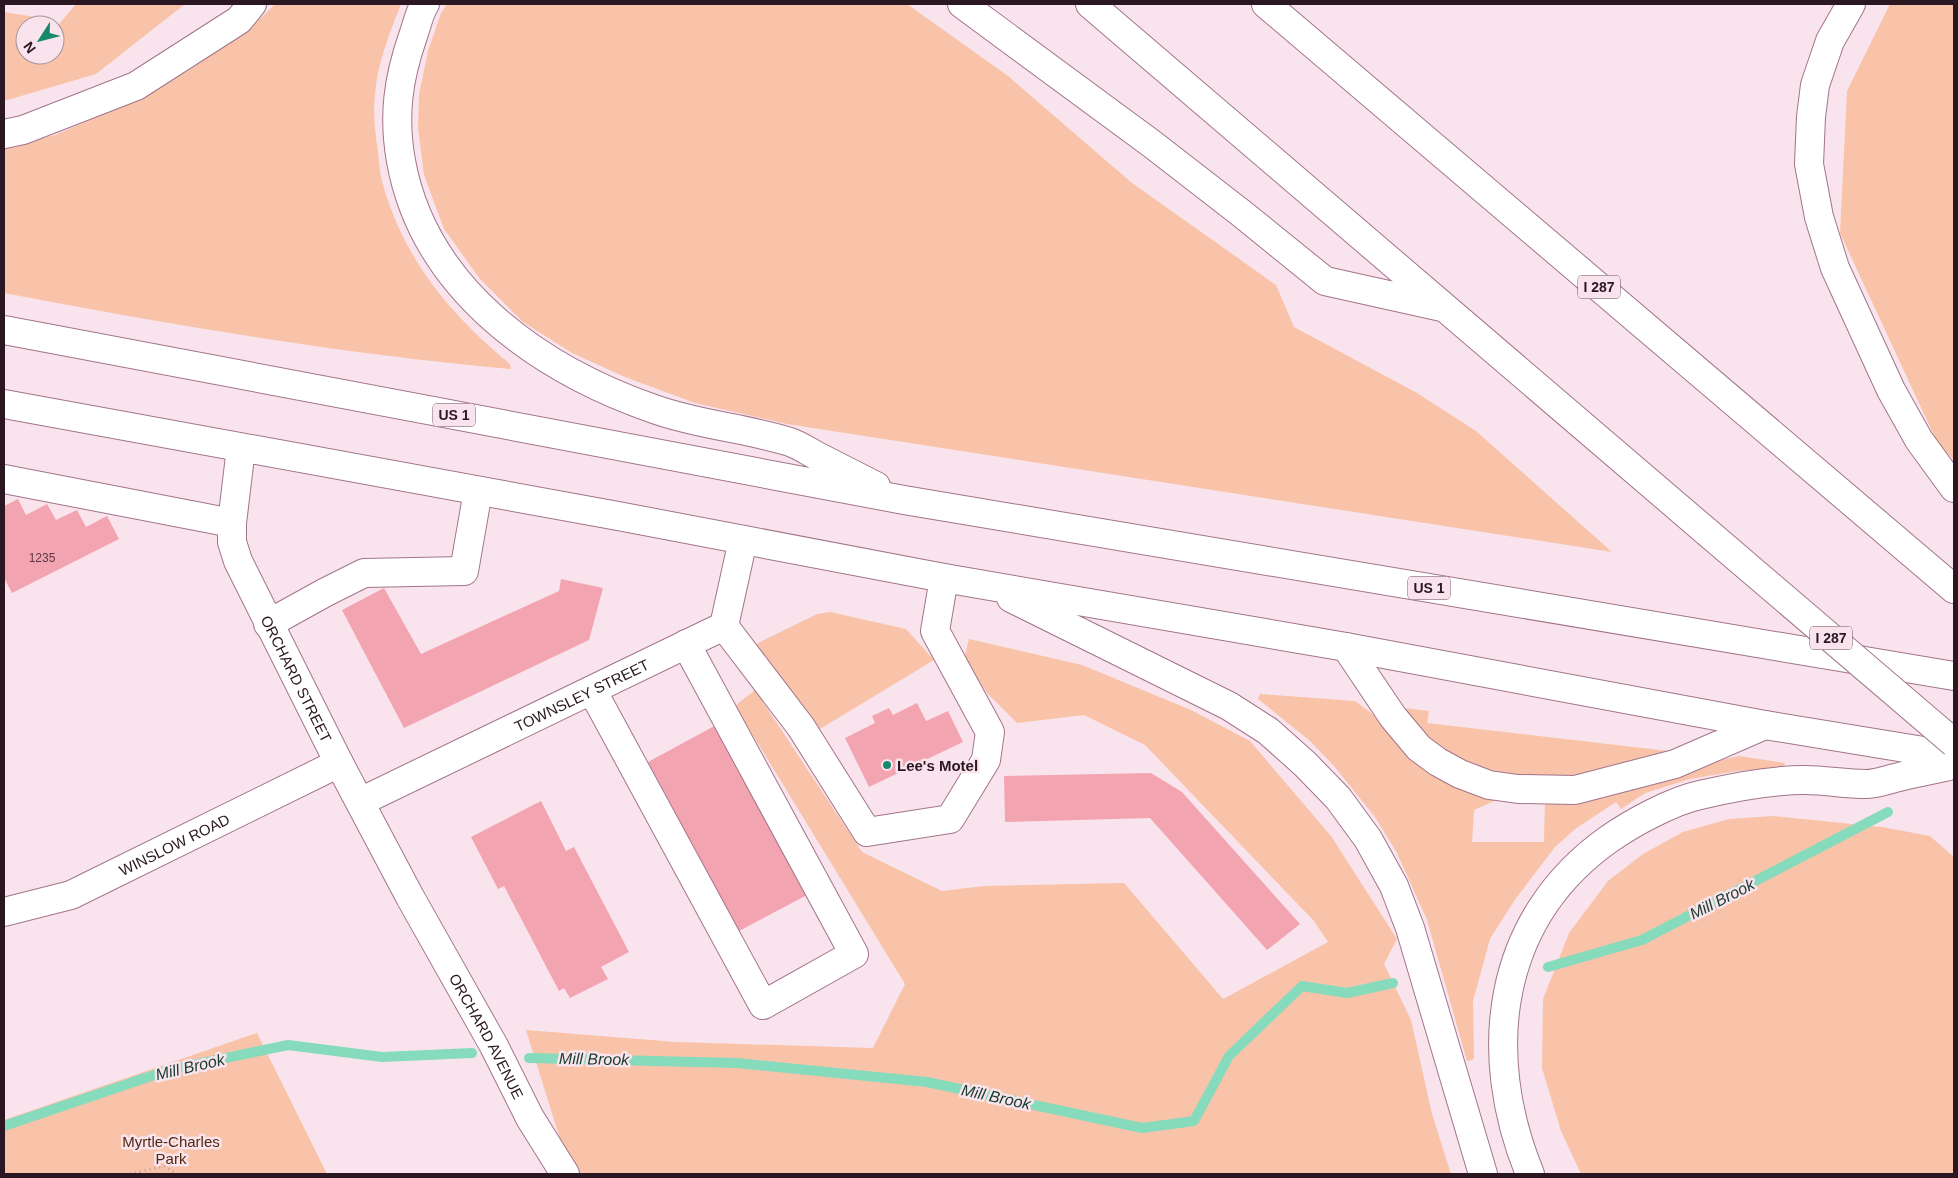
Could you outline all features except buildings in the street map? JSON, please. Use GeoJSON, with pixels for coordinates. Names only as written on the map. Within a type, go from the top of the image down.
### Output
{"type":"FeatureCollection","features":[{"type":"Feature","properties":{"kind":"main road"},"geometry":{"type":"LineString","coordinates":[[4,134],[23,130],[136,86],[239,20],[252,4]]}},
{"type":"Feature","properties":{"kind":"main road"},"geometry":{"type":"LineString","coordinates":[[425,4],[403,66],[397,105],[400,153],[412,202],[435,250],[456,282],[482,309],[538,353],[595,385],[655,410],[791,442],[904,500]]}},
{"type":"Feature","properties":{"kind":"main road"},"geometry":{"type":"LineString","coordinates":[[962,4],[1226,201],[1325,282],[1446,308]]}},
{"type":"Feature","properties":{"kind":"main road","name":"I 287"},"geometry":{"type":"LineString","coordinates":[[1090,4],[1954,743]]}},
{"type":"Feature","properties":{"kind":"main road","name":"I 287"},"geometry":{"type":"LineString","coordinates":[[1266,4],[1954,589]]}},
{"type":"Feature","properties":{"kind":"main road"},"geometry":{"type":"LineString","coordinates":[[1851,4],[1830,41],[1815,85],[1811,117],[1809,164],[1819,217],[1835,268],[1891,390],[1919,440],[1954,488]]}},
{"type":"Feature","properties":{"kind":"main road","name":"US 1"},"geometry":{"type":"LineString","coordinates":[[4,330],[904,500],[1954,676]]}},
{"type":"Feature","properties":{"kind":"main road"},"geometry":{"type":"LineString","coordinates":[[4,404],[944,578],[1346,647],[1765,726],[1954,756]]}},
{"type":"Feature","properties":{"kind":"main road","name":"ORCHARD STREET"},"geometry":{"type":"LineString","coordinates":[[241,448],[232,523],[232,542],[238,561],[339,764],[410,897]]}},
{"type":"Feature","properties":{"kind":"main road"},"geometry":{"type":"LineString","coordinates":[[4,480],[232,523]]}},
{"type":"Feature","properties":{"kind":"main road"},"geometry":{"type":"LineString","coordinates":[[268,624],[364,573],[464,571],[478,491]]}},
{"type":"Feature","properties":{"kind":"main road"},"geometry":{"type":"LineString","coordinates":[[743,540],[724,626],[801,726],[868,832],[950,819],[986,760],[990,732],[935,631],[944,578]]}},
{"type":"Feature","properties":{"kind":"main road"},"geometry":{"type":"LineString","coordinates":[[983,584],[1229,706],[1268,731],[1305,764],[1338,798],[1368,839],[1394,886],[1410,928],[1483,1174]]}},
{"type":"Feature","properties":{"kind":"main road","name":"TOWNSLEY STREET"},"geometry":{"type":"LineString","coordinates":[[360,802],[724,626]]}},
{"type":"Feature","properties":{"kind":"main road"},"geometry":{"type":"LineString","coordinates":[[592,690],[762,1005],[854,954],[686,644]]}},
{"type":"Feature","properties":{"kind":"main road"},"geometry":{"type":"LineString","coordinates":[[1346,647],[1393,717],[1419,748],[1438,762],[1460,774],[1489,784],[1518,789],[1575,790],[1675,764],[1765,726]]}},
{"type":"Feature","properties":{"kind":"main road","name":"WINSLOW ROAD"},"geometry":{"type":"LineString","coordinates":[[4,912],[71,895],[339,764]]}},
{"type":"Feature","properties":{"kind":"main road"},"geometry":{"type":"LineString","coordinates":[[1530,1174],[1519,1147],[1505,1089],[1503,1043],[1506,999],[1522,942],[1535,918],[1559,883],[1578,864],[1626,827],[1698,795],[1750,785],[1804,780],[1867,784],[1954,765]]}},
{"type":"Feature","properties":{"kind":"main road","name":"ORCHARD AVENUE"},"geometry":{"type":"LineString","coordinates":[[410,897],[494,1046],[530,1118],[565,1174]]}},
{"type":"Feature","properties":{"kind":"path"},"geometry":{"type":"LineString","coordinates":[[130,1174],[164,1166],[178,1174]]}},
{"type":"Feature","properties":{"kind":"green space"},"geometry":{"type":"Polygon","coordinates":[[[76,4],[185,4],[96,74],[4,101],[4,12],[23,15],[15,15],[15,65],[65,65],[65,17],[76,4]]]}},
{"type":"Feature","properties":{"kind":"green space"},"geometry":{"type":"Polygon","coordinates":[[[275,4],[401,4],[388,37],[376,83],[375,130],[383,185],[392,212],[404,238],[432,284],[468,326],[510,364],[511,369],[320,347],[4,293],[4,149],[55,135],[136,100],[191,69],[263,16],[275,4]]]}},
{"type":"Feature","properties":{"kind":"green space"},"geometry":{"type":"Polygon","coordinates":[[[447,4],[907,4],[1008,76],[1132,183],[1276,285],[1294,327],[1417,393],[1476,431],[1612,552],[787,424],[695,403],[625,377],[572,353],[523,322],[480,279],[444,229],[424,175],[418,128],[419,95],[428,51],[441,13],[447,4]]]}},
{"type":"Feature","properties":{"kind":"green space"},"geometry":{"type":"Polygon","coordinates":[[[1890,4],[1954,4],[1954,460],[1938,444],[1840,233],[1847,91],[1890,4]]]}},
{"type":"Feature","properties":{"kind":"green space"},"geometry":{"type":"Polygon","coordinates":[[[830,612],[906,629],[934,660],[820,729],[799,713],[752,646],[817,614],[830,612]]]}},
{"type":"Feature","properties":{"kind":"green space"},"geometry":{"type":"Polygon","coordinates":[[[969,639],[1082,665],[1191,710],[1250,741],[1331,836],[1397,939],[1384,964],[1411,1020],[1432,1114],[1451,1174],[571,1174],[526,1030],[676,1042],[873,1048],[905,984],[735,706],[755,690],[862,852],[942,891],[984,886],[1124,883],[1223,999],[1328,942],[1314,921],[1145,745],[1084,715],[1017,723],[987,693],[964,659],[969,639]]]}},
{"type":"Feature","properties":{"kind":"green space"},"geometry":{"type":"Polygon","coordinates":[[[1260,694],[1355,701],[1382,721],[1505,796],[1474,810],[1472,842],[1544,842],[1545,798],[1739,756],[1785,763],[1784,768],[1737,771],[1690,779],[1645,793],[1621,809],[1616,802],[1575,829],[1555,847],[1514,901],[1490,939],[1473,1001],[1474,1059],[1467,1061],[1427,920],[1397,853],[1375,817],[1334,766],[1310,741],[1258,699],[1260,694]]]}},
{"type":"Feature","properties":{"kind":"green space"},"geometry":{"type":"Polygon","coordinates":[[[1404,708],[1429,711],[1427,723],[1668,751],[1667,757],[1575,781],[1520,780],[1451,759],[1407,720],[1404,708]]]}},
{"type":"Feature","properties":{"kind":"green space"},"geometry":{"type":"Polygon","coordinates":[[[1773,816],[1882,827],[1930,836],[1954,857],[1954,1174],[1581,1174],[1561,1131],[1542,1068],[1543,999],[1569,933],[1608,881],[1643,854],[1683,832],[1729,819],[1773,816]]]}},
{"type":"Feature","properties":{"kind":"green space","name":"Myrtle-Charles Park"},"geometry":{"type":"Polygon","coordinates":[[[257,1033],[327,1174],[4,1174],[4,1120],[257,1033]]]}},
{"type":"Feature","properties":{"kind":"waterway","name":"Mill Brook"},"geometry":{"type":"LineString","coordinates":[[1548,967],[1642,940],[1888,812]]}},
{"type":"Feature","properties":{"kind":"waterway","name":"Mill Brook"},"geometry":{"type":"LineString","coordinates":[[529,1058],[737,1063],[927,1082],[1142,1128],[1194,1121],[1229,1056],[1302,986],[1347,993],[1393,983]]}},
{"type":"Feature","properties":{"kind":"waterway","name":"Mill Brook"},"geometry":{"type":"LineString","coordinates":[[4,1126],[169,1070],[288,1045],[382,1057],[472,1053]]}},
{"type":"Feature","properties":{"kind":"place","name":"Lee's Motel"},"geometry":{"type":"Point","coordinates":[887,765]}}]}
